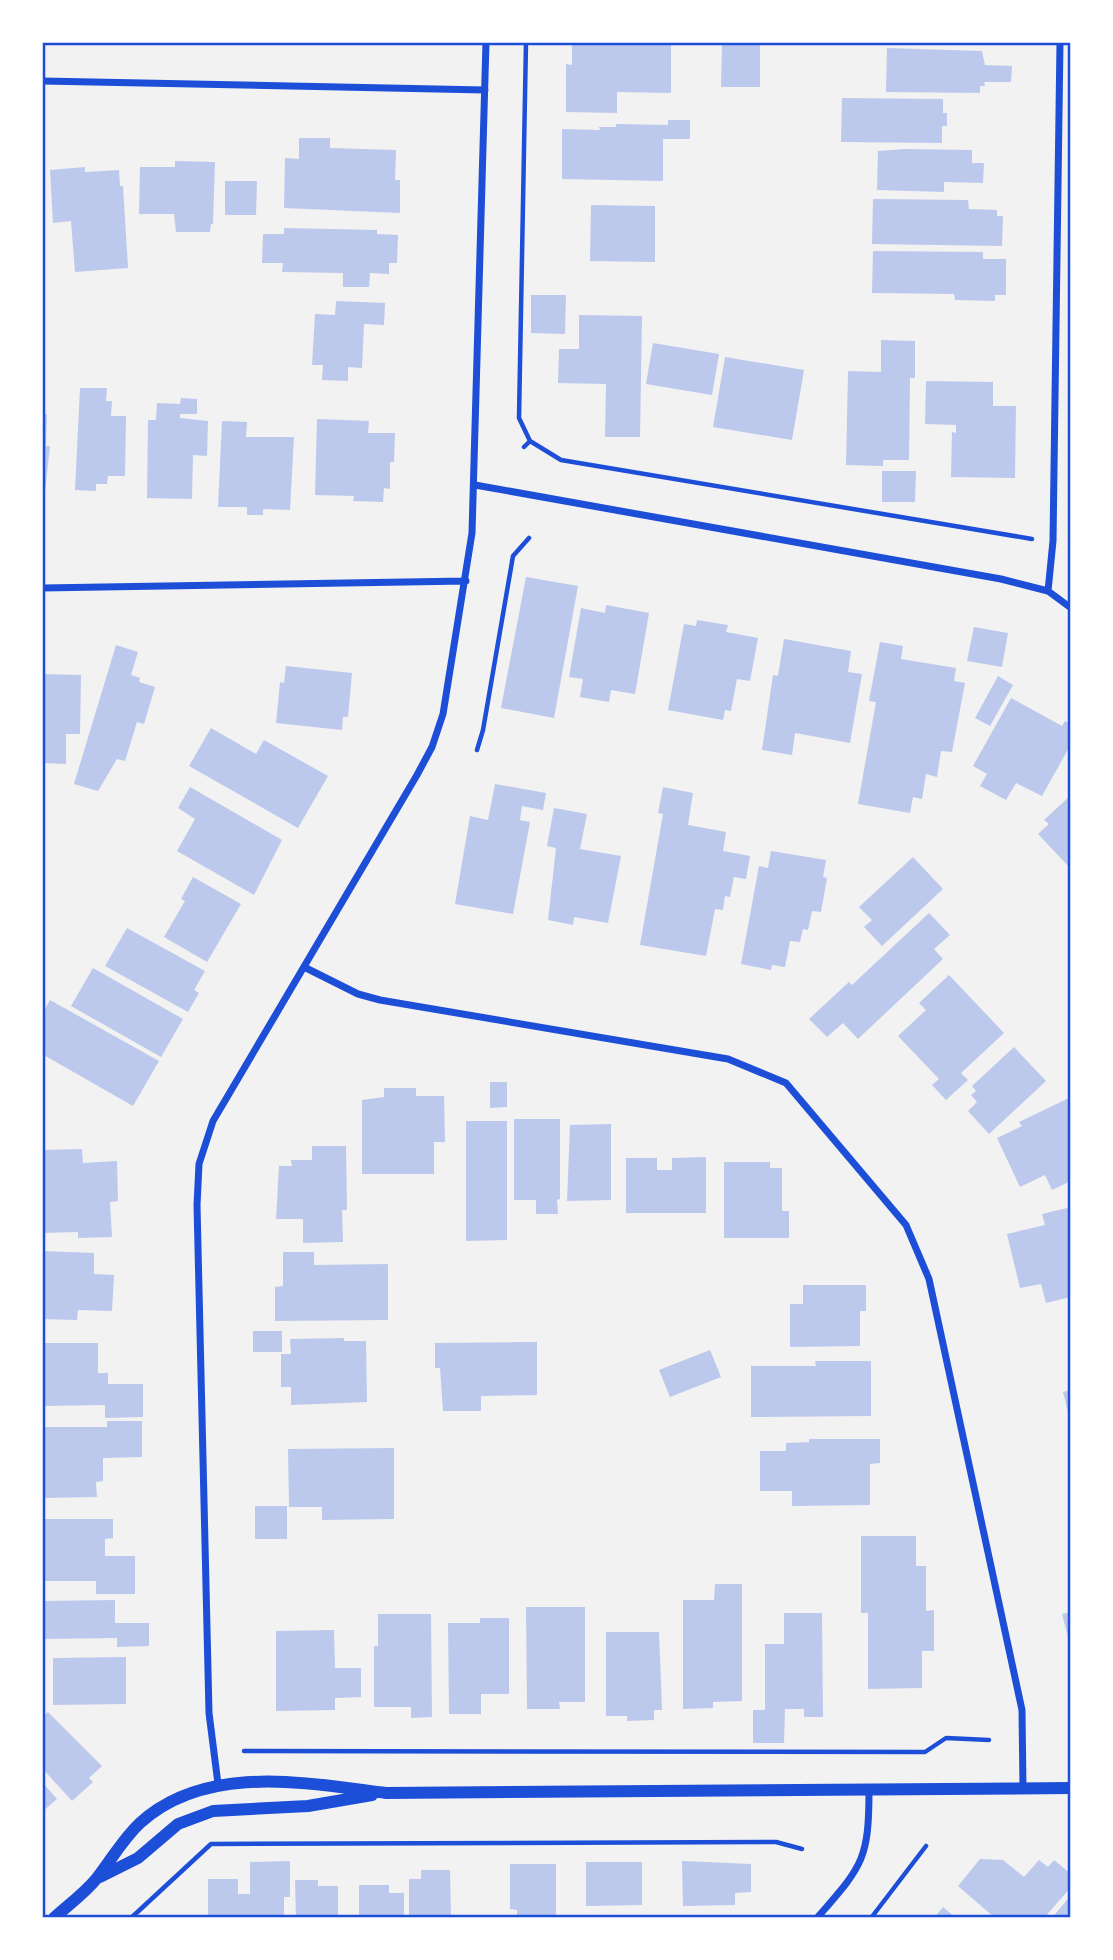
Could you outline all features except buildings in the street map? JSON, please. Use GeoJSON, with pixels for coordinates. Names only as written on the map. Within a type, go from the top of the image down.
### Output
{"type":"FeatureCollection","features":[{"type":"Feature","properties":{"kind":"street"},"geometry":{"type":"LineString","coordinates":[[218,1784],[209,1713],[197,1205],[200,1164],[214,1121],[432,747],[443,714],[466,580],[475,485],[486,42]]}},
{"type":"Feature","properties":{"kind":"street"},"geometry":{"type":"LineString","coordinates":[[1048,591],[1053,550],[1060,42]]}},
{"type":"Feature","properties":{"kind":"street"},"geometry":{"type":"LineString","coordinates":[[1060,56],[1071,58]]}},
{"type":"Feature","properties":{"kind":"street"},"geometry":{"type":"LineString","coordinates":[[42,81],[485,90]]}},
{"type":"Feature","properties":{"kind":"street"},"geometry":{"type":"LineString","coordinates":[[475,485],[1001,579],[1048,591],[1071,608]]}},
{"type":"Feature","properties":{"kind":"street"},"geometry":{"type":"LineString","coordinates":[[42,588],[466,580]]}},
{"type":"Feature","properties":{"kind":"street"},"geometry":{"type":"LineString","coordinates":[[304,967],[358,994],[380,1000],[728,1059],[786,1083],[906,1225],[929,1279],[1022,1710],[1023,1788]]}},
{"type":"Feature","properties":{"kind":"street"},"geometry":{"type":"LineString","coordinates":[[54,1918],[97,1878],[118,1845],[154,1812],[195,1791],[218,1784],[304,1783],[386,1793],[1071,1788]]}},
{"type":"Feature","properties":{"kind":"street"},"geometry":{"type":"LineString","coordinates":[[817,1918],[861,1864],[867,1838],[869,1790]]}},
{"type":"Feature","properties":{"kind":"street"},"geometry":{"type":"LineString","coordinates":[[97,1878],[138,1858],[178,1824],[213,1811],[308,1806],[386,1793]]}},
{"type":"Feature","properties":{"kind":"path"},"geometry":{"type":"LineString","coordinates":[[526,42],[519,418],[530,441],[561,460],[1032,539]]}},
{"type":"Feature","properties":{"kind":"path"},"geometry":{"type":"LineString","coordinates":[[524,447],[530,441]]}},
{"type":"Feature","properties":{"kind":"path"},"geometry":{"type":"LineString","coordinates":[[477,750],[483,730],[513,556],[529,538]]}},
{"type":"Feature","properties":{"kind":"path"},"geometry":{"type":"LineString","coordinates":[[244,1751],[925,1752],[946,1738],[989,1740]]}},
{"type":"Feature","properties":{"kind":"path"},"geometry":{"type":"LineString","coordinates":[[131,1918],[211,1844],[776,1842],[802,1849]]}},
{"type":"Feature","properties":{"kind":"path"},"geometry":{"type":"LineString","coordinates":[[871,1918],[926,1846]]}}]}
